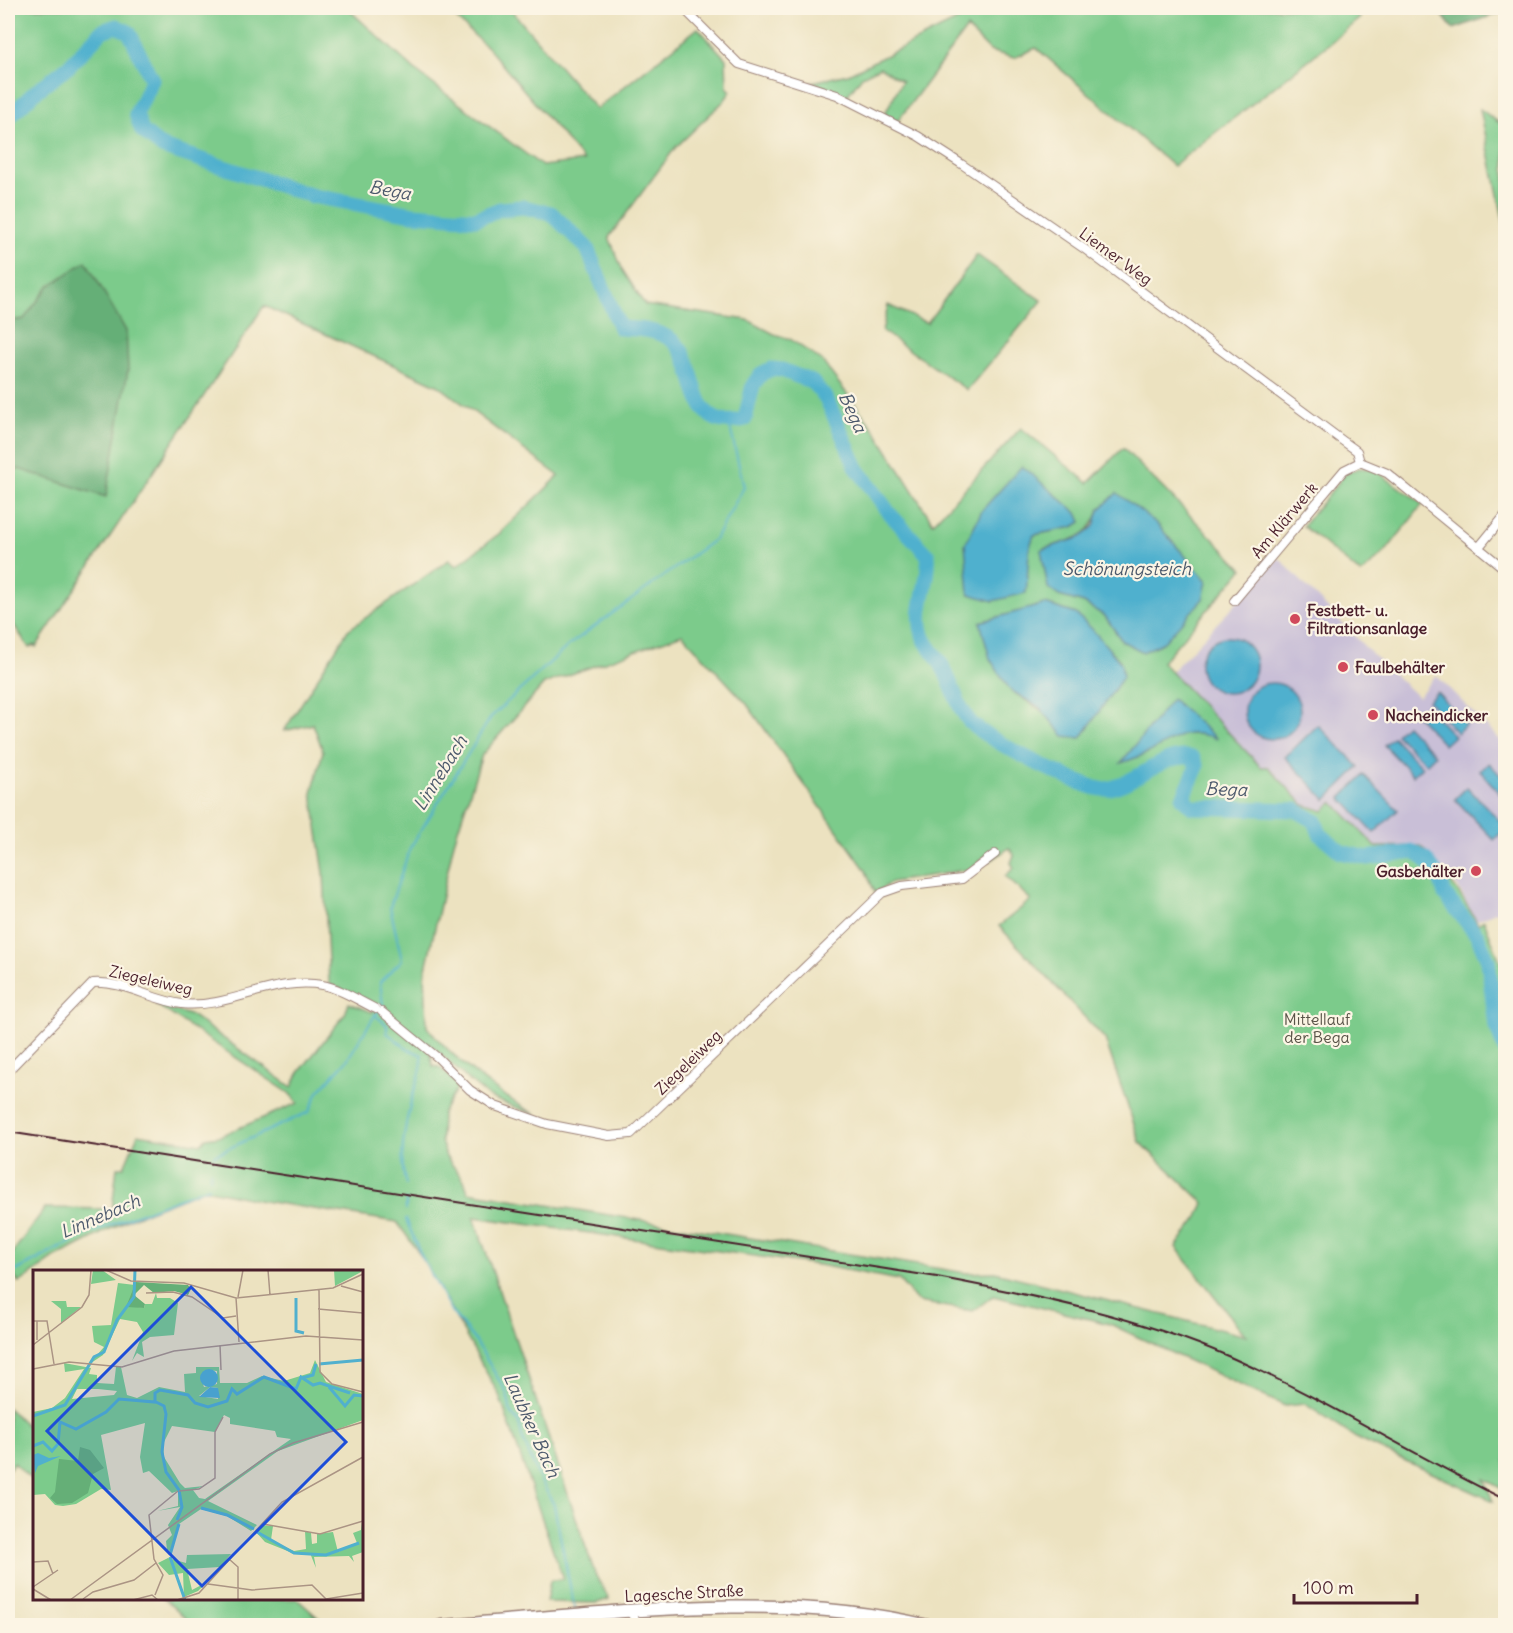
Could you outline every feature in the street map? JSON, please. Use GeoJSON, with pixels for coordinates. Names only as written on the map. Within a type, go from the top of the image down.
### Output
{"type":"FeatureCollection","features":[{"type":"Feature","properties":{"kind":"main road","name":"Lagesche Straße"},"geometry":{"type":"LineString","coordinates":[[441,1626],[705,1608],[807,1608],[860,1612],[928,1626]]}},
{"type":"Feature","properties":{"kind":"street","name":"Liemer Weg"},"geometry":{"type":"LineString","coordinates":[[683,8],[739,64],[837,94],[918,136],[960,163],[1086,250],[1343,441],[1357,452],[1360,462],[1387,472],[1506,570]]}},
{"type":"Feature","properties":{"kind":"street","name":"Am Klärwerk"},"geometry":{"type":"LineString","coordinates":[[1234,601],[1344,470],[1360,462]]}},
{"type":"Feature","properties":{"kind":"street"},"geometry":{"type":"LineString","coordinates":[[1479,547],[1506,514]]}},
{"type":"Feature","properties":{"kind":"street","name":"Ziegeleiweg"},"geometry":{"type":"LineString","coordinates":[[8,1071],[93,983],[118,985],[159,999],[200,1005],[274,988],[299,984],[322,985],[379,1011],[438,1058],[470,1090],[495,1106],[547,1124],[609,1136],[631,1134],[882,893],[902,886],[962,879],[995,854]]}},
{"type":"Feature","properties":{"kind":"street"},"geometry":{"type":"LineString","coordinates":[[630,1612],[640,1626]]}},
{"type":"Feature","properties":{"kind":"shaded area"},"geometry":{"type":"Polygon","coordinates":[[[1279,558],[1369,651],[1418,697],[1436,675],[1505,745],[1505,901],[1497,911],[1476,921],[1458,887],[1421,846],[1376,847],[1333,802],[1314,821],[1170,673],[1279,558]]]}},
{"type":"Feature","properties":{"kind":"green space","name":"Mittellauf der Bega"},"geometry":{"type":"Polygon","coordinates":[[[8,8],[347,8],[417,72],[542,166],[584,161],[489,49],[445,8],[514,8],[511,10],[596,109],[698,28],[726,59],[727,87],[731,91],[724,101],[675,148],[609,237],[623,271],[645,305],[748,320],[774,334],[790,339],[822,361],[876,432],[933,523],[1021,428],[1088,483],[1123,448],[1243,569],[1162,662],[1261,767],[1268,767],[1304,805],[1324,811],[1333,802],[1376,847],[1421,846],[1452,883],[1478,924],[1484,920],[1505,974],[1506,1491],[1484,1479],[1493,1501],[1356,1438],[1305,1404],[1285,1406],[1110,1324],[993,1296],[973,1311],[918,1302],[899,1280],[819,1265],[474,1217],[595,1574],[609,1599],[597,1603],[546,1602],[550,1581],[563,1579],[499,1395],[421,1256],[397,1222],[257,1200],[205,1189],[129,1219],[56,1257],[38,1270],[33,1270],[33,1273],[19,1283],[8,1268],[8,1259],[45,1208],[112,1209],[117,1167],[124,1167],[138,1134],[201,1144],[206,1138],[220,1136],[298,1103],[289,1093],[154,1003],[192,1016],[292,1087],[298,1074],[345,1014],[349,1003],[372,1012],[376,1004],[329,984],[324,873],[312,793],[323,751],[313,724],[284,731],[348,630],[449,560],[456,566],[500,533],[559,476],[439,386],[264,306],[36,647],[34,645],[29,648],[8,616],[8,8]],[[1022,466],[1029,545],[1034,535],[1073,527],[1081,522],[1022,466]],[[1099,510],[1090,528],[1083,534],[1041,550],[1059,596],[1084,603],[1105,616],[1122,641],[1143,652],[1164,642],[1207,581],[1156,523],[1099,510]],[[1045,604],[980,622],[1010,690],[1082,737],[1100,709],[1121,662],[1076,614],[1045,604]],[[682,634],[544,684],[482,755],[454,842],[425,973],[427,1027],[478,1076],[536,1115],[491,1098],[429,1043],[433,1066],[439,1067],[459,1085],[442,1113],[441,1141],[446,1157],[464,1180],[468,1192],[966,1273],[995,1272],[1246,1336],[1176,1247],[1198,1217],[1204,1203],[1140,1142],[1105,1039],[999,926],[1031,900],[1005,876],[1014,868],[1011,863],[1014,855],[1009,848],[990,861],[985,856],[971,869],[892,882],[875,893],[865,869],[746,703],[682,634]],[[1172,700],[1122,762],[1145,754],[1182,734],[1202,734],[1172,700]]]}},
{"type":"Feature","properties":{"kind":"green space"},"geometry":{"type":"Polygon","coordinates":[[[983,8],[1358,8],[1360,18],[1173,166],[1036,48],[1014,58],[990,51],[967,28],[897,122],[884,115],[902,81],[880,67],[862,76],[847,96],[812,82],[848,74],[983,8]]]}},
{"type":"Feature","properties":{"kind":"green space"},"geometry":{"type":"Polygon","coordinates":[[[1437,8],[1498,8],[1500,13],[1453,29],[1437,8]]]}},
{"type":"Feature","properties":{"kind":"green space"},"geometry":{"type":"Polygon","coordinates":[[[1480,109],[1505,127],[1505,228],[1480,109]]]}},
{"type":"Feature","properties":{"kind":"green space"},"geometry":{"type":"Polygon","coordinates":[[[977,255],[1042,301],[967,390],[882,331],[888,305],[927,323],[977,255]]]}},
{"type":"Feature","properties":{"kind":"green space"},"geometry":{"type":"Polygon","coordinates":[[[86,261],[126,331],[128,370],[106,497],[19,469],[8,473],[8,321],[24,319],[48,287],[86,261]]]}},
{"type":"Feature","properties":{"kind":"green space"},"geometry":{"type":"Polygon","coordinates":[[[1359,468],[1373,469],[1423,504],[1386,551],[1361,574],[1303,526],[1345,474],[1359,468]]]}},
{"type":"Feature","properties":{"kind":"green space"},"geometry":{"type":"Polygon","coordinates":[[[8,1408],[33,1431],[33,1481],[14,1463],[8,1470],[8,1408]]]}},
{"type":"Feature","properties":{"kind":"green space"},"geometry":{"type":"Polygon","coordinates":[[[165,1600],[298,1600],[322,1621],[193,1625],[165,1600]]]}},
{"type":"Feature","properties":{"kind":"green space"},"geometry":{"type":"Polygon","coordinates":[[[630,1621],[634,1625],[572,1625],[630,1621]]]}},
{"type":"Feature","properties":{"kind":"water","name":"Schönungsteich"},"geometry":{"type":"Polygon","coordinates":[[[1022,466],[1077,513],[1081,522],[1073,527],[1034,535],[1029,556],[1026,593],[993,601],[969,594],[965,544],[983,509],[1022,466]]]}},
{"type":"Feature","properties":{"kind":"water","name":"Schönungsteich"},"geometry":{"type":"Polygon","coordinates":[[[1117,493],[1156,523],[1207,581],[1203,599],[1164,642],[1143,652],[1122,641],[1105,616],[1084,603],[1059,596],[1048,588],[1041,550],[1081,537],[1094,526],[1099,510],[1117,493]]]}},
{"type":"Feature","properties":{"kind":"water","name":"Schönungsteich"},"geometry":{"type":"Polygon","coordinates":[[[1045,604],[1076,614],[1121,663],[1123,677],[1081,738],[1064,736],[1039,707],[1010,690],[990,659],[980,622],[1045,604]]]}},
{"type":"Feature","properties":{"kind":"water"},"geometry":{"type":"Polygon","coordinates":[[[1223,637],[1233,637],[1248,645],[1254,654],[1256,665],[1254,676],[1248,685],[1233,693],[1223,693],[1212,688],[1205,681],[1200,670],[1200,660],[1205,649],[1212,642],[1223,637]]]}},
{"type":"Feature","properties":{"kind":"water"},"geometry":{"type":"Polygon","coordinates":[[[1267,683],[1277,683],[1292,691],[1298,700],[1300,711],[1298,722],[1292,731],[1277,739],[1267,739],[1256,734],[1249,727],[1244,716],[1244,706],[1249,695],[1256,688],[1267,683]]]}},
{"type":"Feature","properties":{"kind":"water"},"geometry":{"type":"Polygon","coordinates":[[[1437,692],[1466,724],[1457,733],[1428,701],[1437,692]]]}},
{"type":"Feature","properties":{"kind":"water"},"geometry":{"type":"Polygon","coordinates":[[[1172,699],[1217,739],[1196,734],[1180,736],[1141,756],[1121,763],[1172,699]]]}},
{"type":"Feature","properties":{"kind":"water"},"geometry":{"type":"Polygon","coordinates":[[[1426,706],[1454,736],[1444,745],[1416,715],[1426,706]]]}},
{"type":"Feature","properties":{"kind":"water"},"geometry":{"type":"Polygon","coordinates":[[[1318,725],[1359,767],[1326,800],[1285,757],[1318,725]]]}},
{"type":"Feature","properties":{"kind":"water"},"geometry":{"type":"Polygon","coordinates":[[[1406,725],[1435,755],[1426,764],[1396,734],[1406,725]]]}},
{"type":"Feature","properties":{"kind":"water"},"geometry":{"type":"Polygon","coordinates":[[[1393,737],[1422,767],[1413,775],[1384,745],[1393,737]]]}},
{"type":"Feature","properties":{"kind":"water"},"geometry":{"type":"Polygon","coordinates":[[[1489,763],[1505,780],[1505,799],[1480,771],[1489,763]]]}},
{"type":"Feature","properties":{"kind":"water"},"geometry":{"type":"Polygon","coordinates":[[[1364,775],[1398,810],[1374,833],[1341,798],[1364,775]]]}},
{"type":"Feature","properties":{"kind":"water"},"geometry":{"type":"Polygon","coordinates":[[[1467,787],[1505,826],[1505,839],[1500,834],[1494,840],[1455,799],[1467,787]]]}},
{"type":"Feature","properties":{"kind":"waterway","name":"Bega"},"geometry":{"type":"LineString","coordinates":[[8,118],[35,92],[68,67],[102,31],[116,26],[129,32],[152,80],[136,114],[142,131],[162,147],[313,196],[413,214],[476,219],[500,209],[523,207],[551,213],[587,248],[620,328],[654,332],[673,341],[682,352],[688,365],[703,408],[713,417],[726,421],[745,419],[753,385],[761,374],[771,369],[782,370],[812,382],[826,398],[857,468],[890,514],[928,555],[920,615],[923,635],[944,669],[971,723],[995,740],[1037,763],[1095,788],[1105,789],[1116,786],[1171,759],[1193,758],[1197,767],[1183,798],[1192,807],[1296,810],[1315,821],[1320,834],[1341,852],[1367,858],[1414,852],[1425,859],[1440,878],[1445,895],[1477,935],[1488,960],[1496,1026],[1506,1051]]}},
{"type":"Feature","properties":{"kind":"waterway","name":"Linnebach"},"geometry":{"type":"LineString","coordinates":[[214,1155],[309,1112],[318,1092],[347,1060],[383,1006],[380,982],[402,960],[390,907],[410,848],[491,717],[569,645],[715,539],[744,487],[729,423]]}},
{"type":"Feature","properties":{"kind":"waterway","name":"Laubker Bach"},"geometry":{"type":"LineString","coordinates":[[375,1015],[387,1025],[387,1033],[408,1049],[422,1055],[403,1143],[406,1184]]}},
{"type":"Feature","properties":{"kind":"waterway","name":"Linnebach"},"geometry":{"type":"LineString","coordinates":[[210,1178],[211,1171]]}},
{"type":"Feature","properties":{"kind":"waterway","name":"Linnebach"},"geometry":{"type":"LineString","coordinates":[[8,1279],[14,1272],[84,1235],[209,1187]]}},
{"type":"Feature","properties":{"kind":"waterway","name":"Laubker Bach"},"geometry":{"type":"LineString","coordinates":[[406,1200],[406,1210]]}},
{"type":"Feature","properties":{"kind":"waterway","name":"Laubker Bach"},"geometry":{"type":"LineString","coordinates":[[406,1219],[419,1251],[451,1311],[476,1342],[507,1393],[511,1414],[519,1422],[522,1437],[538,1475],[554,1505],[575,1611]]}},
{"type":"Feature","properties":{"kind":"railway"},"geometry":{"type":"LineString","coordinates":[[8,1132],[937,1277],[1086,1309],[1159,1330],[1230,1357],[1300,1391],[1506,1500]]}},
{"type":"Feature","properties":{"kind":"place","name":"Festbett- u. Filtrationsanlage"},"geometry":{"type":"Point","coordinates":[1295,619]}},
{"type":"Feature","properties":{"kind":"place","name":"Faulbehälter"},"geometry":{"type":"Point","coordinates":[1343,667]}},
{"type":"Feature","properties":{"kind":"place","name":"Nacheindicker"},"geometry":{"type":"Point","coordinates":[1373,715]}},
{"type":"Feature","properties":{"kind":"place","name":"Gasbehälter"},"geometry":{"type":"Point","coordinates":[1476,871]}}]}
